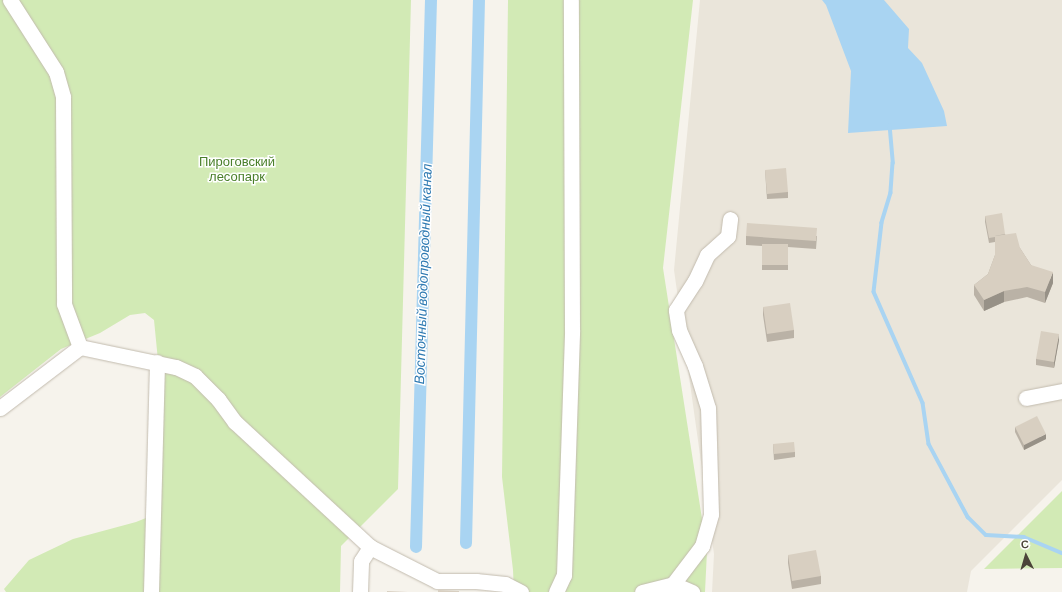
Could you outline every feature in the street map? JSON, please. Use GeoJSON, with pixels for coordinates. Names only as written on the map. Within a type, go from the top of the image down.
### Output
{"type":"FeatureCollection","features":[{"type":"Feature","properties":{"kind":"street"},"geometry":{"type":"LineString","coordinates":[[10,0],[56,72],[63,97],[64,304],[80,347]]}},
{"type":"Feature","properties":{"kind":"street"},"geometry":{"type":"LineString","coordinates":[[556,592],[564,575],[572,330],[572,0]]}},
{"type":"Feature","properties":{"kind":"street"},"geometry":{"type":"LineString","coordinates":[[673,584],[702,546],[711,514],[708,408],[695,366],[679,330],[676,310],[695,281],[707,255],[728,236],[730,219]]}},
{"type":"Feature","properties":{"kind":"street"},"geometry":{"type":"LineString","coordinates":[[0,408],[80,347],[176,367],[195,376],[218,399],[235,422],[370,547],[437,581],[476,581],[505,584],[521,592]]}},
{"type":"Feature","properties":{"kind":"street"},"geometry":{"type":"LineString","coordinates":[[151,592],[157,362]]}},
{"type":"Feature","properties":{"kind":"street"},"geometry":{"type":"LineString","coordinates":[[1026,398],[1062,391]]}},
{"type":"Feature","properties":{"kind":"street"},"geometry":{"type":"LineString","coordinates":[[360,592],[361,561],[370,547]]}},
{"type":"Feature","properties":{"kind":"street"},"geometry":{"type":"LineString","coordinates":[[642,592],[673,584],[692,592]]}},
{"type":"Feature","properties":{"kind":"shaded area"},"geometry":{"type":"Polygon","coordinates":[[[700,0],[1062,0],[1062,480],[971,571],[967,592],[712,592],[714,554],[674,270],[700,0]]]}},
{"type":"Feature","properties":{"kind":"green space","name":"Пироговский лесопарк"},"geometry":{"type":"Polygon","coordinates":[[[0,0],[411,0],[398,489],[341,546],[340,592],[6,592],[4,589],[29,560],[73,539],[136,522],[156,514],[161,391],[154,320],[145,313],[130,315],[100,333],[61,349],[0,397],[0,0]]]}},
{"type":"Feature","properties":{"kind":"green space"},"geometry":{"type":"Polygon","coordinates":[[[508,0],[693,0],[663,268],[707,551],[705,592],[514,592],[513,570],[502,477],[508,0]]]}},
{"type":"Feature","properties":{"kind":"green space"},"geometry":{"type":"Polygon","coordinates":[[[1062,491],[1062,568],[984,569],[1062,491]]]}},
{"type":"Feature","properties":{"kind":"water"},"geometry":{"type":"Polygon","coordinates":[[[822,0],[884,0],[909,29],[908,48],[922,63],[944,111],[947,126],[848,133],[851,71],[826,5],[822,0]]]}},
{"type":"Feature","properties":{"kind":"building"},"geometry":{"type":"Polygon","coordinates":[[[786,168],[788,192],[767,194],[765,170],[786,168]]]}},
{"type":"Feature","properties":{"kind":"building"},"geometry":{"type":"Polygon","coordinates":[[[1002,213],[1005,234],[989,238],[985,216],[1002,213]]]}},
{"type":"Feature","properties":{"kind":"building"},"geometry":{"type":"Polygon","coordinates":[[[747,223],[817,228],[816,241],[746,236],[747,223]]]}},
{"type":"Feature","properties":{"kind":"building"},"geometry":{"type":"Polygon","coordinates":[[[1016,233],[1020,248],[1031,265],[1053,272],[1045,292],[1027,287],[1004,291],[984,300],[974,285],[988,274],[995,255],[995,236],[1016,233]]]}},
{"type":"Feature","properties":{"kind":"building"},"geometry":{"type":"Polygon","coordinates":[[[762,244],[788,244],[788,265],[762,265],[762,244]]]}},
{"type":"Feature","properties":{"kind":"building"},"geometry":{"type":"Polygon","coordinates":[[[790,303],[794,330],[767,334],[763,307],[790,303]]]}},
{"type":"Feature","properties":{"kind":"building"},"geometry":{"type":"Polygon","coordinates":[[[1041,331],[1059,334],[1054,362],[1036,359],[1041,331]]]}},
{"type":"Feature","properties":{"kind":"building"},"geometry":{"type":"Polygon","coordinates":[[[1037,416],[1046,434],[1024,445],[1015,427],[1037,416]]]}},
{"type":"Feature","properties":{"kind":"building"},"geometry":{"type":"Polygon","coordinates":[[[794,442],[795,452],[774,454],[773,444],[794,442]]]}},
{"type":"Feature","properties":{"kind":"building"},"geometry":{"type":"Polygon","coordinates":[[[816,550],[821,576],[792,581],[788,555],[816,550]]]}},
{"type":"Feature","properties":{"kind":"building"},"geometry":{"type":"Polygon","coordinates":[[[438,590],[459,591],[459,592],[438,592],[438,590]]]}},
{"type":"Feature","properties":{"kind":"building"},"geometry":{"type":"Polygon","coordinates":[[[387,591],[408,592],[387,592],[387,591]]]}},
{"type":"Feature","properties":{"kind":"waterway","name":"Восточный водопроводный канал"},"geometry":{"type":"LineString","coordinates":[[416,547],[431,0]]}},
{"type":"Feature","properties":{"kind":"waterway","name":"Восточный водопроводный канал"},"geometry":{"type":"LineString","coordinates":[[466,543],[479,0]]}},
{"type":"Feature","properties":{"kind":"waterway"},"geometry":{"type":"LineString","coordinates":[[890,125],[893,163],[891,193],[882,223],[874,292],[923,403],[929,444],[968,517],[986,535],[1024,537],[1062,553]]}}]}
